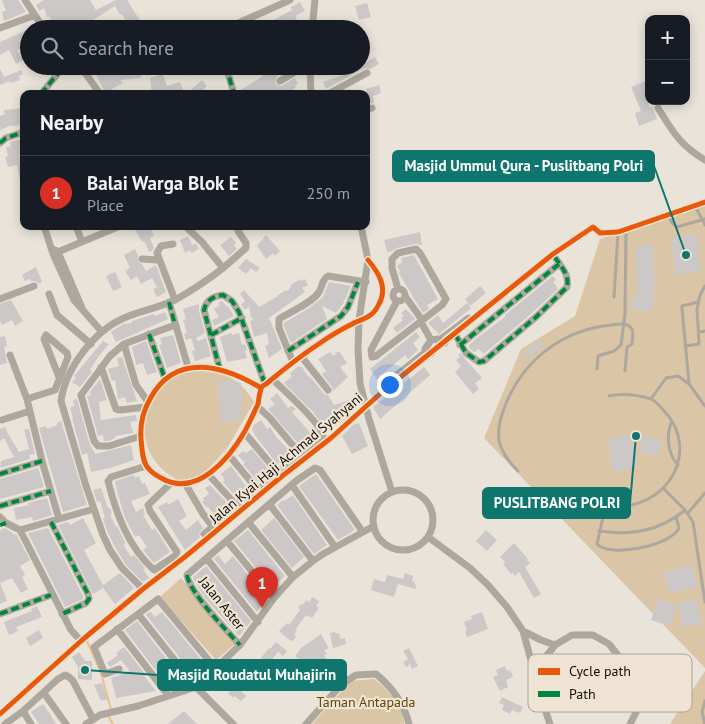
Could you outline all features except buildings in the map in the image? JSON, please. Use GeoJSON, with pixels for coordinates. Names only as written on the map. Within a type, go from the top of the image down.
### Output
{"type":"FeatureCollection","features":[{"type":"Feature","properties":{"kind":"street"},"geometry":{"type":"LineString","coordinates":[[25,0],[38,20]]}},
{"type":"Feature","properties":{"kind":"street"},"geometry":{"type":"LineString","coordinates":[[245,20],[290,0]]}},
{"type":"Feature","properties":{"kind":"street"},"geometry":{"type":"LineString","coordinates":[[313,20],[315,0]]}},
{"type":"Feature","properties":{"kind":"street"},"geometry":{"type":"LineString","coordinates":[[0,28],[30,16],[35,16]]}},
{"type":"Feature","properties":{"kind":"street"},"geometry":{"type":"LineString","coordinates":[[44,90],[57,75]]}},
{"type":"Feature","properties":{"kind":"street"},"geometry":{"type":"LineString","coordinates":[[87,75],[97,90]]}},
{"type":"Feature","properties":{"kind":"street"},"geometry":{"type":"LineString","coordinates":[[229,75],[233,90]]}},
{"type":"Feature","properties":{"kind":"street"},"geometry":{"type":"LineString","coordinates":[[280,80],[289,75]]}},
{"type":"Feature","properties":{"kind":"street"},"geometry":{"type":"LineString","coordinates":[[310,75],[311,90]]}},
{"type":"Feature","properties":{"kind":"street"},"geometry":{"type":"LineString","coordinates":[[336,90],[364,75]]}},
{"type":"Feature","properties":{"kind":"street"},"geometry":{"type":"LineString","coordinates":[[658,108],[682,144],[705,160]]}},
{"type":"Feature","properties":{"kind":"street"},"geometry":{"type":"LineString","coordinates":[[0,143],[6,138],[20,133]]}},
{"type":"Feature","properties":{"kind":"street"},"geometry":{"type":"LineString","coordinates":[[618,232],[705,202]]}},
{"type":"Feature","properties":{"kind":"street","name":"Jalan Kyai Haji Achmad Syahyani"},"geometry":{"type":"LineString","coordinates":[[0,714],[81,641],[143,589],[331,438],[429,351],[438,340],[455,334],[553,254],[593,227],[600,233],[618,232]]}},
{"type":"Feature","properties":{"kind":"street"},"geometry":{"type":"LineString","coordinates":[[46,230],[78,296],[82,310],[102,332]]}},
{"type":"Feature","properties":{"kind":"street"},"geometry":{"type":"LineString","coordinates":[[78,230],[82,242]]}},
{"type":"Feature","properties":{"kind":"street"},"geometry":{"type":"LineString","coordinates":[[55,251],[82,242],[106,230]]}},
{"type":"Feature","properties":{"kind":"street"},"geometry":{"type":"LineString","coordinates":[[189,230],[202,242],[223,268]]}},
{"type":"Feature","properties":{"kind":"street"},"geometry":{"type":"LineString","coordinates":[[362,230],[368,260],[359,320],[360,383],[378,450],[392,492]]}},
{"type":"Feature","properties":{"kind":"street"},"geometry":{"type":"LineString","coordinates":[[27,399],[55,390],[59,377],[102,332],[124,318],[172,301],[223,268],[246,248],[246,243],[238,231]]}},
{"type":"Feature","properties":{"kind":"street"},"geometry":{"type":"LineString","coordinates":[[173,244],[161,246],[158,248],[157,253],[172,301],[175,325],[188,367]]}},
{"type":"Feature","properties":{"kind":"street"},"geometry":{"type":"LineString","coordinates":[[397,301],[394,298],[396,290],[392,259],[398,253],[416,249],[446,299],[442,306],[376,356],[372,356],[371,350],[397,301],[402,300],[405,296]]}},
{"type":"Feature","properties":{"kind":"street"},"geometry":{"type":"LineString","coordinates":[[455,334],[460,346],[466,353],[474,360],[484,361],[548,306],[567,287],[567,274],[558,264],[553,254]]}},
{"type":"Feature","properties":{"kind":"street"},"geometry":{"type":"LineString","coordinates":[[142,259],[159,260]]}},
{"type":"Feature","properties":{"kind":"street"},"geometry":{"type":"LineString","coordinates":[[263,386],[301,356],[339,330],[371,315],[380,304],[383,286],[375,268],[368,260]]}},
{"type":"Feature","properties":{"kind":"street"},"geometry":{"type":"LineString","coordinates":[[460,346],[558,264]]}},
{"type":"Feature","properties":{"kind":"street"},"geometry":{"type":"LineString","coordinates":[[293,362],[279,328],[279,319],[319,292],[324,278],[328,276],[334,275],[358,282],[366,282]]}},
{"type":"Feature","properties":{"kind":"street"},"geometry":{"type":"LineString","coordinates":[[288,351],[341,316],[348,307],[358,282]]}},
{"type":"Feature","properties":{"kind":"street"},"geometry":{"type":"LineString","coordinates":[[0,299],[34,286]]}},
{"type":"Feature","properties":{"kind":"street"},"geometry":{"type":"LineString","coordinates":[[383,286],[402,290],[422,321],[438,340],[429,351]]}},
{"type":"Feature","properties":{"kind":"street"},"geometry":{"type":"LineString","coordinates":[[48,294],[57,315],[91,344]]}},
{"type":"Feature","properties":{"kind":"street"},"geometry":{"type":"LineString","coordinates":[[220,370],[204,310],[206,302],[212,298],[224,295],[237,306],[263,386],[257,406],[244,432],[228,454],[208,474],[195,483],[186,485],[171,483],[153,474],[146,466],[141,436],[142,420],[147,404],[165,379],[188,367],[220,370],[263,386]]}},
{"type":"Feature","properties":{"kind":"street"},"geometry":{"type":"LineString","coordinates":[[211,335],[242,318]]}},
{"type":"Feature","properties":{"kind":"street"},"geometry":{"type":"LineString","coordinates":[[141,436],[103,447],[98,446],[94,441],[81,396],[101,366],[124,344],[175,325]]}},
{"type":"Feature","properties":{"kind":"street"},"geometry":{"type":"LineString","coordinates":[[149,334],[165,379]]}},
{"type":"Feature","properties":{"kind":"street"},"geometry":{"type":"LineString","coordinates":[[59,377],[44,339],[46,336],[67,353],[68,358],[61,401],[94,509],[110,550],[122,568],[143,589]]}},
{"type":"Feature","properties":{"kind":"street"},"geometry":{"type":"LineString","coordinates":[[124,344],[138,390],[147,404]]}},
{"type":"Feature","properties":{"kind":"street"},"geometry":{"type":"LineString","coordinates":[[10,354],[27,399],[59,519]]}},
{"type":"Feature","properties":{"kind":"street"},"geometry":{"type":"LineString","coordinates":[[301,356],[328,390]]}},
{"type":"Feature","properties":{"kind":"street"},"geometry":{"type":"LineString","coordinates":[[101,366],[116,409],[120,410],[147,404]]}},
{"type":"Feature","properties":{"kind":"street"},"geometry":{"type":"LineString","coordinates":[[204,534],[322,438],[323,434],[295,401],[272,379]]}},
{"type":"Feature","properties":{"kind":"street"},"geometry":{"type":"LineString","coordinates":[[257,406],[301,455]]}},
{"type":"Feature","properties":{"kind":"street"},"geometry":{"type":"LineString","coordinates":[[2,420],[30,411]]}},
{"type":"Feature","properties":{"kind":"street"},"geometry":{"type":"LineString","coordinates":[[244,432],[278,473]]}},
{"type":"Feature","properties":{"kind":"street"},"geometry":{"type":"LineString","coordinates":[[228,454],[257,489]]}},
{"type":"Feature","properties":{"kind":"street"},"geometry":{"type":"LineString","coordinates":[[0,474],[42,461]]}},
{"type":"Feature","properties":{"kind":"street"},"geometry":{"type":"LineString","coordinates":[[146,466],[111,478],[108,481],[119,520],[138,550],[154,570],[175,556],[177,552],[150,512],[148,504],[171,483]]}},
{"type":"Feature","properties":{"kind":"street"},"geometry":{"type":"LineString","coordinates":[[258,622],[207,559],[292,484],[312,469],[317,468],[362,531]]}},
{"type":"Feature","properties":{"kind":"street"},"geometry":{"type":"LineString","coordinates":[[208,474],[237,506]]}},
{"type":"Feature","properties":{"kind":"street"},"geometry":{"type":"LineString","coordinates":[[292,484],[335,547]]}},
{"type":"Feature","properties":{"kind":"street"},"geometry":{"type":"LineString","coordinates":[[186,485],[213,527]]}},
{"type":"Feature","properties":{"kind":"street"},"geometry":{"type":"LineString","coordinates":[[403,490],[413,492],[423,498],[430,506],[433,522],[428,537],[420,545],[409,550],[398,550],[387,545],[378,537],[374,526],[377,506],[383,498],[392,492],[403,490]]}},
{"type":"Feature","properties":{"kind":"street"},"geometry":{"type":"LineString","coordinates":[[0,506],[51,491]]}},
{"type":"Feature","properties":{"kind":"street"},"geometry":{"type":"LineString","coordinates":[[270,505],[313,561]]}},
{"type":"Feature","properties":{"kind":"street"},"geometry":{"type":"LineString","coordinates":[[0,517],[3,524],[20,530],[94,509]]}},
{"type":"Feature","properties":{"kind":"street"},"geometry":{"type":"LineString","coordinates":[[51,522],[89,599],[86,603],[62,614]]}},
{"type":"Feature","properties":{"kind":"street"},"geometry":{"type":"LineString","coordinates":[[248,523],[293,577]]}},
{"type":"Feature","properties":{"kind":"street"},"geometry":{"type":"LineString","coordinates":[[86,724],[100,715],[138,706],[196,687],[240,645],[274,598],[293,577],[335,547],[374,526]]}},
{"type":"Feature","properties":{"kind":"street"},"geometry":{"type":"LineString","coordinates":[[20,530],[51,595],[71,630],[81,641]]}},
{"type":"Feature","properties":{"kind":"street"},"geometry":{"type":"LineString","coordinates":[[428,537],[470,568],[488,585],[507,607],[523,631],[530,654]]}},
{"type":"Feature","properties":{"kind":"street"},"geometry":{"type":"LineString","coordinates":[[227,541],[274,598]]}},
{"type":"Feature","properties":{"kind":"street","name":"Jalan Aster"},"geometry":{"type":"LineString","coordinates":[[207,559],[187,575],[188,581],[240,645]]}},
{"type":"Feature","properties":{"kind":"street"},"geometry":{"type":"LineString","coordinates":[[0,614],[51,595]]}},
{"type":"Feature","properties":{"kind":"street"},"geometry":{"type":"LineString","coordinates":[[119,668],[105,674],[94,647],[158,599],[215,668]]}},
{"type":"Feature","properties":{"kind":"street"},"geometry":{"type":"LineString","coordinates":[[138,614],[196,687],[232,724]]}},
{"type":"Feature","properties":{"kind":"street"},"geometry":{"type":"LineString","coordinates":[[117,628],[168,695]]}},
{"type":"Feature","properties":{"kind":"street"},"geometry":{"type":"LineString","coordinates":[[523,631],[555,645]]}},
{"type":"Feature","properties":{"kind":"street"},"geometry":{"type":"LineString","coordinates":[[548,654],[555,645],[572,636],[586,635],[593,635],[609,644],[617,654]]}},
{"type":"Feature","properties":{"kind":"street"},"geometry":{"type":"LineString","coordinates":[[306,724],[342,684],[356,675],[376,674],[390,686],[406,710],[409,724]]}},
{"type":"Feature","properties":{"kind":"street"},"geometry":{"type":"LineString","coordinates":[[6,724],[58,679],[65,676],[69,676],[73,681],[93,718]]}},
{"type":"Feature","properties":{"kind":"street"},"geometry":{"type":"LineString","coordinates":[[44,693],[66,724]]}},
{"type":"Feature","properties":{"kind":"street"},"geometry":{"type":"LineString","coordinates":[[23,711],[31,724]]}},
{"type":"Feature","properties":{"kind":"street"},"geometry":{"type":"LineString","coordinates":[[546,712],[550,724]]}},
{"type":"Feature","properties":{"kind":"street"},"geometry":{"type":"LineString","coordinates":[[630,724],[637,712]]}},
{"type":"Feature","properties":{"kind":"lane"},"geometry":{"type":"LineString","coordinates":[[694,205],[705,225]]}},
{"type":"Feature","properties":{"kind":"lane"},"geometry":{"type":"LineString","coordinates":[[667,215],[672,223],[678,227],[703,219]]}},
{"type":"Feature","properties":{"kind":"lane"},"geometry":{"type":"LineString","coordinates":[[597,369],[598,356],[614,351],[621,345],[624,324],[626,230]]}},
{"type":"Feature","properties":{"kind":"lane"},"geometry":{"type":"LineString","coordinates":[[614,297],[618,232]]}},
{"type":"Feature","properties":{"kind":"lane"},"geometry":{"type":"LineString","coordinates":[[685,346],[699,344],[696,309],[705,286]]}},
{"type":"Feature","properties":{"kind":"lane"},"geometry":{"type":"LineString","coordinates":[[689,384],[682,306],[698,302]]}},
{"type":"Feature","properties":{"kind":"lane"},"geometry":{"type":"LineString","coordinates":[[438,340],[468,316],[473,315],[476,317]]}},
{"type":"Feature","properties":{"kind":"lane"},"geometry":{"type":"LineString","coordinates":[[518,471],[510,463],[500,446],[499,428],[507,400],[524,371],[547,350],[564,338],[594,327],[624,324],[633,330],[632,344],[627,347]]}},
{"type":"Feature","properties":{"kind":"lane"},"geometry":{"type":"LineString","coordinates":[[699,332],[705,331]]}},
{"type":"Feature","properties":{"kind":"lane"},"geometry":{"type":"LineString","coordinates":[[621,345],[627,347]]}},
{"type":"Feature","properties":{"kind":"lane"},"geometry":{"type":"LineString","coordinates":[[625,371],[627,347]]}},
{"type":"Feature","properties":{"kind":"lane"},"geometry":{"type":"LineString","coordinates":[[651,399],[662,382],[669,376],[678,376],[703,398],[705,406]]}},
{"type":"Feature","properties":{"kind":"lane"},"geometry":{"type":"LineString","coordinates":[[609,396],[617,394],[651,399],[673,420],[678,429],[680,443],[678,464],[669,481],[647,500],[633,505],[609,506],[604,514],[597,544],[602,548],[639,548],[654,545],[677,533],[680,528],[676,517]]}},
{"type":"Feature","properties":{"kind":"lane"},"geometry":{"type":"LineString","coordinates":[[673,420],[669,428],[669,448],[671,456],[678,464]]}},
{"type":"Feature","properties":{"kind":"lane"},"geometry":{"type":"LineString","coordinates":[[663,488],[686,511],[693,522],[705,602]]}},
{"type":"Feature","properties":{"kind":"lane"},"geometry":{"type":"LineString","coordinates":[[600,531],[622,533],[656,528],[698,503],[705,493]]}},
{"type":"Feature","properties":{"kind":"lane"},"geometry":{"type":"LineString","coordinates":[[583,505],[604,514]]}},
{"type":"Feature","properties":{"kind":"lane"},"geometry":{"type":"LineString","coordinates":[[704,724],[702,712],[705,701]]}},
{"type":"Feature","properties":{"kind":"green space"},"geometry":{"type":"Polygon","coordinates":[[[705,206],[705,668],[484,438],[521,349],[575,316],[600,239],[705,206]]]}},
{"type":"Feature","properties":{"kind":"green space"},"geometry":{"type":"Polygon","coordinates":[[[192,370],[211,371],[228,376],[242,386],[254,402],[228,447],[202,476],[185,483],[166,472],[153,458],[146,442],[145,424],[149,407],[158,391],[172,379],[192,370]]]}},
{"type":"Feature","properties":{"kind":"green space"},"geometry":{"type":"Polygon","coordinates":[[[181,578],[235,644],[216,660],[160,597],[181,578]]]}},
{"type":"Feature","properties":{"kind":"green space"},"geometry":{"type":"Polygon","coordinates":[[[705,671],[705,724],[670,724],[678,712],[692,712],[692,691],[705,671]]]}},
{"type":"Feature","properties":{"kind":"green space","name":"Taman Antapada"},"geometry":{"type":"Polygon","coordinates":[[[374,679],[398,704],[404,724],[312,724],[351,681],[374,679]]]}},
{"type":"Feature","properties":{"kind":"waterway"},"geometry":{"type":"LineString","coordinates":[[86,639],[100,670],[111,709]]}},
{"type":"Feature","properties":{"kind":"waterway"},"geometry":{"type":"LineString","coordinates":[[108,716],[113,724]]}},
{"type":"Feature","properties":{"kind":"marked path"},"geometry":{"type":"LineString","coordinates":[[44,90],[57,75]]}},
{"type":"Feature","properties":{"kind":"marked path"},"geometry":{"type":"LineString","coordinates":[[229,75],[233,90]]}},
{"type":"Feature","properties":{"kind":"marked path"},"geometry":{"type":"LineString","coordinates":[[0,143],[6,138],[20,133]]}},
{"type":"Feature","properties":{"kind":"marked path"},"geometry":{"type":"LineString","coordinates":[[455,334],[466,353],[479,362],[484,361],[536,317],[567,287],[567,277],[553,254]]}},
{"type":"Feature","properties":{"kind":"marked path"},"geometry":{"type":"LineString","coordinates":[[460,345],[559,264]]}},
{"type":"Feature","properties":{"kind":"marked path"},"geometry":{"type":"LineString","coordinates":[[288,351],[341,316],[348,307],[358,282]]}},
{"type":"Feature","properties":{"kind":"marked path"},"geometry":{"type":"LineString","coordinates":[[220,370],[204,310],[211,299],[223,295],[232,301],[239,312],[265,384]]}},
{"type":"Feature","properties":{"kind":"marked path"},"geometry":{"type":"LineString","coordinates":[[169,302],[175,325]]}},
{"type":"Feature","properties":{"kind":"marked path"},"geometry":{"type":"LineString","coordinates":[[211,335],[242,318]]}},
{"type":"Feature","properties":{"kind":"marked path"},"geometry":{"type":"LineString","coordinates":[[149,334],[165,379]]}},
{"type":"Feature","properties":{"kind":"marked path"},"geometry":{"type":"LineString","coordinates":[[0,474],[42,461]]}},
{"type":"Feature","properties":{"kind":"marked path"},"geometry":{"type":"LineString","coordinates":[[0,506],[51,491]]}},
{"type":"Feature","properties":{"kind":"marked path"},"geometry":{"type":"LineString","coordinates":[[51,522],[89,599],[86,603],[62,614]]}},
{"type":"Feature","properties":{"kind":"marked path"},"geometry":{"type":"LineString","coordinates":[[0,525],[6,523]]}},
{"type":"Feature","properties":{"kind":"marked path"},"geometry":{"type":"LineString","coordinates":[[187,575],[189,582],[201,601],[240,645]]}},
{"type":"Feature","properties":{"kind":"marked path"},"geometry":{"type":"LineString","coordinates":[[0,614],[51,595]]}},
{"type":"Feature","properties":{"kind":"cycle path"},"geometry":{"type":"LineString","coordinates":[[0,714],[81,641],[143,589],[331,438],[382,392],[553,254],[593,227],[600,233],[618,232],[705,202]]}},
{"type":"Feature","properties":{"kind":"cycle path"},"geometry":{"type":"LineString","coordinates":[[261,388],[231,373],[216,369],[201,367],[186,369],[173,374],[160,384],[150,399],[142,418],[142,450],[148,468],[163,479],[176,483],[188,483],[200,479],[221,463],[245,431],[258,404],[262,387],[316,346],[339,331],[372,314],[376,309],[383,292],[379,275],[368,260]]}},
{"type":"Feature","properties":{"kind":"place","name":"Masjid Ummul Qura - Puslitbang Polri"},"geometry":{"type":"Point","coordinates":[686,255]}},
{"type":"Feature","properties":{"kind":"place","name":"PUSLITBANG POLRI"},"geometry":{"type":"Point","coordinates":[636,436]}},
{"type":"Feature","properties":{"kind":"place","name":"Balai Warga Blok E"},"geometry":{"type":"Point","coordinates":[262,608]}},
{"type":"Feature","properties":{"kind":"place","name":"Masjid Roudatul Muhajirin"},"geometry":{"type":"Point","coordinates":[85,670]}}]}
